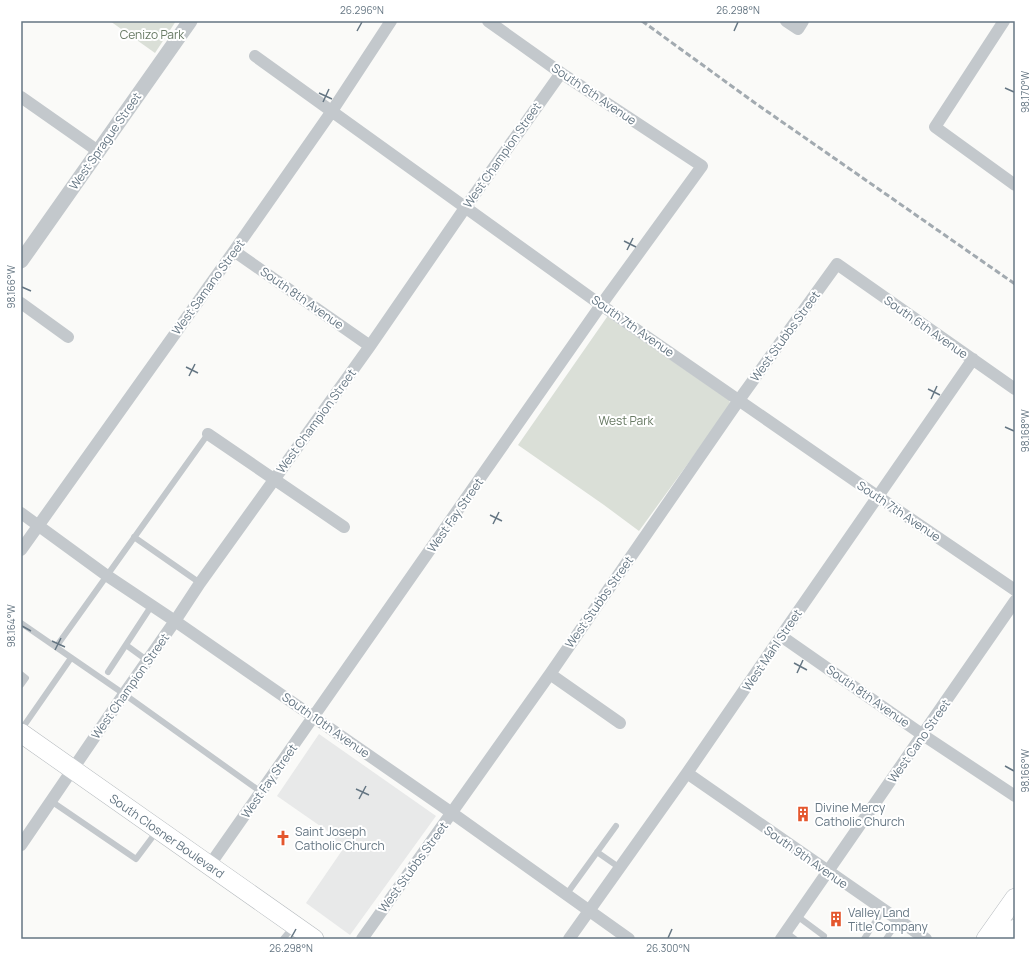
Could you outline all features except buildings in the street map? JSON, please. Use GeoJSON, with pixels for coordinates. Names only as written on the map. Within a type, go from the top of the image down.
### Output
{"type":"FeatureCollection","features":[{"type":"Feature","properties":{"kind":"main road","name":"South Closner Boulevard"},"geometry":{"type":"LineString","coordinates":[[21,732],[209,866],[289,932],[314,939]]}},
{"type":"Feature","properties":{"kind":"main road"},"geometry":{"type":"LineString","coordinates":[[986,939],[1015,898]]}},
{"type":"Feature","properties":{"kind":"main road"},"geometry":{"type":"LineString","coordinates":[[1008,939],[1015,930]]}},
{"type":"Feature","properties":{"kind":"street","name":"West Sprague Street"},"geometry":{"type":"LineString","coordinates":[[21,261],[190,21]]}},
{"type":"Feature","properties":{"kind":"street","name":"West Samano Street"},"geometry":{"type":"LineString","coordinates":[[21,550],[332,111],[391,21]]}},
{"type":"Feature","properties":{"kind":"street","name":"South 6th Avenue"},"geometry":{"type":"LineString","coordinates":[[488,21],[561,72],[702,166]]}},
{"type":"Feature","properties":{"kind":"street"},"geometry":{"type":"LineString","coordinates":[[786,21],[801,25]]}},
{"type":"Feature","properties":{"kind":"street"},"geometry":{"type":"LineString","coordinates":[[1004,21],[935,127],[1015,185]]}},
{"type":"Feature","properties":{"kind":"street","name":"South 7th Avenue"},"geometry":{"type":"LineString","coordinates":[[255,56],[601,305],[1015,590]]}},
{"type":"Feature","properties":{"kind":"street","name":"West Champion Street"},"geometry":{"type":"LineString","coordinates":[[22,843],[176,621],[200,583],[370,346],[561,72]]}},
{"type":"Feature","properties":{"kind":"street"},"geometry":{"type":"LineString","coordinates":[[21,97],[98,151]]}},
{"type":"Feature","properties":{"kind":"street","name":"West Fay Street"},"geometry":{"type":"LineString","coordinates":[[209,866],[601,305],[702,166]]}},
{"type":"Feature","properties":{"kind":"street","name":"South 8th Avenue"},"geometry":{"type":"LineString","coordinates":[[234,250],[370,346]]}},
{"type":"Feature","properties":{"kind":"street","name":"South 6th Avenue"},"geometry":{"type":"LineString","coordinates":[[837,264],[1015,389]]}},
{"type":"Feature","properties":{"kind":"street","name":"West Stubbs Street"},"geometry":{"type":"LineString","coordinates":[[362,939],[550,674],[739,400],[837,264]]}},
{"type":"Feature","properties":{"kind":"street"},"geometry":{"type":"LineString","coordinates":[[21,303],[68,337]]}},
{"type":"Feature","properties":{"kind":"street","name":"West Mahl Street"},"geometry":{"type":"LineString","coordinates":[[569,939],[687,773],[973,359]]}},
{"type":"Feature","properties":{"kind":"street"},"geometry":{"type":"LineString","coordinates":[[208,434],[344,528]]}},
{"type":"Feature","properties":{"kind":"street","name":"South 10th Avenue"},"geometry":{"type":"LineString","coordinates":[[21,513],[106,575],[176,621],[452,812],[629,939]]}},
{"type":"Feature","properties":{"kind":"street","name":"West Cano Street"},"geometry":{"type":"LineString","coordinates":[[787,937],[797,916],[1015,601]]}},
{"type":"Feature","properties":{"kind":"street","name":"South 8th Avenue"},"geometry":{"type":"LineString","coordinates":[[781,636],[923,735],[1015,796]]}},
{"type":"Feature","properties":{"kind":"street"},"geometry":{"type":"LineString","coordinates":[[550,674],[620,723]]}},
{"type":"Feature","properties":{"kind":"street","name":"South 9th Avenue"},"geometry":{"type":"LineString","coordinates":[[687,773],[926,939]]}},
{"type":"Feature","properties":{"kind":"lane"},"geometry":{"type":"LineString","coordinates":[[56,647],[208,434]]}},
{"type":"Feature","properties":{"kind":"lane"},"geometry":{"type":"LineString","coordinates":[[134,537],[200,583]]}},
{"type":"Feature","properties":{"kind":"lane"},"geometry":{"type":"LineString","coordinates":[[108,672],[152,605]]}},
{"type":"Feature","properties":{"kind":"lane"},"geometry":{"type":"LineString","coordinates":[[21,623],[124,694],[261,792]]}},
{"type":"Feature","properties":{"kind":"lane"},"geometry":{"type":"LineString","coordinates":[[126,645],[148,661]]}},
{"type":"Feature","properties":{"kind":"lane"},"geometry":{"type":"LineString","coordinates":[[21,732],[48,692],[57,674],[71,658]]}},
{"type":"Feature","properties":{"kind":"lane"},"geometry":{"type":"LineString","coordinates":[[21,674],[26,678],[21,685]]}},
{"type":"Feature","properties":{"kind":"lane"},"geometry":{"type":"LineString","coordinates":[[47,686],[48,692]]}},
{"type":"Feature","properties":{"kind":"lane"},"geometry":{"type":"LineString","coordinates":[[51,801],[136,859],[158,830]]}},
{"type":"Feature","properties":{"kind":"lane"},"geometry":{"type":"LineString","coordinates":[[566,895],[616,826]]}},
{"type":"Feature","properties":{"kind":"lane"},"geometry":{"type":"LineString","coordinates":[[597,852],[620,868]]}},
{"type":"Feature","properties":{"kind":"lane"},"geometry":{"type":"LineString","coordinates":[[864,939],[883,910]]}},
{"type":"Feature","properties":{"kind":"lane"},"geometry":{"type":"LineString","coordinates":[[797,916],[822,937]]}},
{"type":"Feature","properties":{"kind":"lane"},"geometry":{"type":"LineString","coordinates":[[886,939],[899,920]]}},
{"type":"Feature","properties":{"kind":"shaded area"},"geometry":{"type":"Polygon","coordinates":[[[319,734],[436,816],[350,935],[306,903],[343,849],[333,842],[336,837],[277,796],[319,734]]]}},
{"type":"Feature","properties":{"kind":"green space","name":"Cenizo Park"},"geometry":{"type":"Polygon","coordinates":[[[110,21],[176,21],[155,53],[110,21]]]}},
{"type":"Feature","properties":{"kind":"green space","name":"West Park"},"geometry":{"type":"Polygon","coordinates":[[[607,317],[729,400],[730,403],[729,407],[639,531],[518,445],[607,317]]]}},
{"type":"Feature","properties":{"kind":"railway"},"geometry":{"type":"LineString","coordinates":[[642,21],[755,103],[1015,284]]}},
{"type":"Feature","properties":{"kind":"place","name":"Divine Mercy Catholic Church"},"geometry":{"type":"Point","coordinates":[803,814]}},
{"type":"Feature","properties":{"kind":"place","name":"Saint Joseph Catholic Church"},"geometry":{"type":"Point","coordinates":[283,838]}},
{"type":"Feature","properties":{"kind":"place","name":"Valley Land Title Company"},"geometry":{"type":"Point","coordinates":[836,919]}}]}
